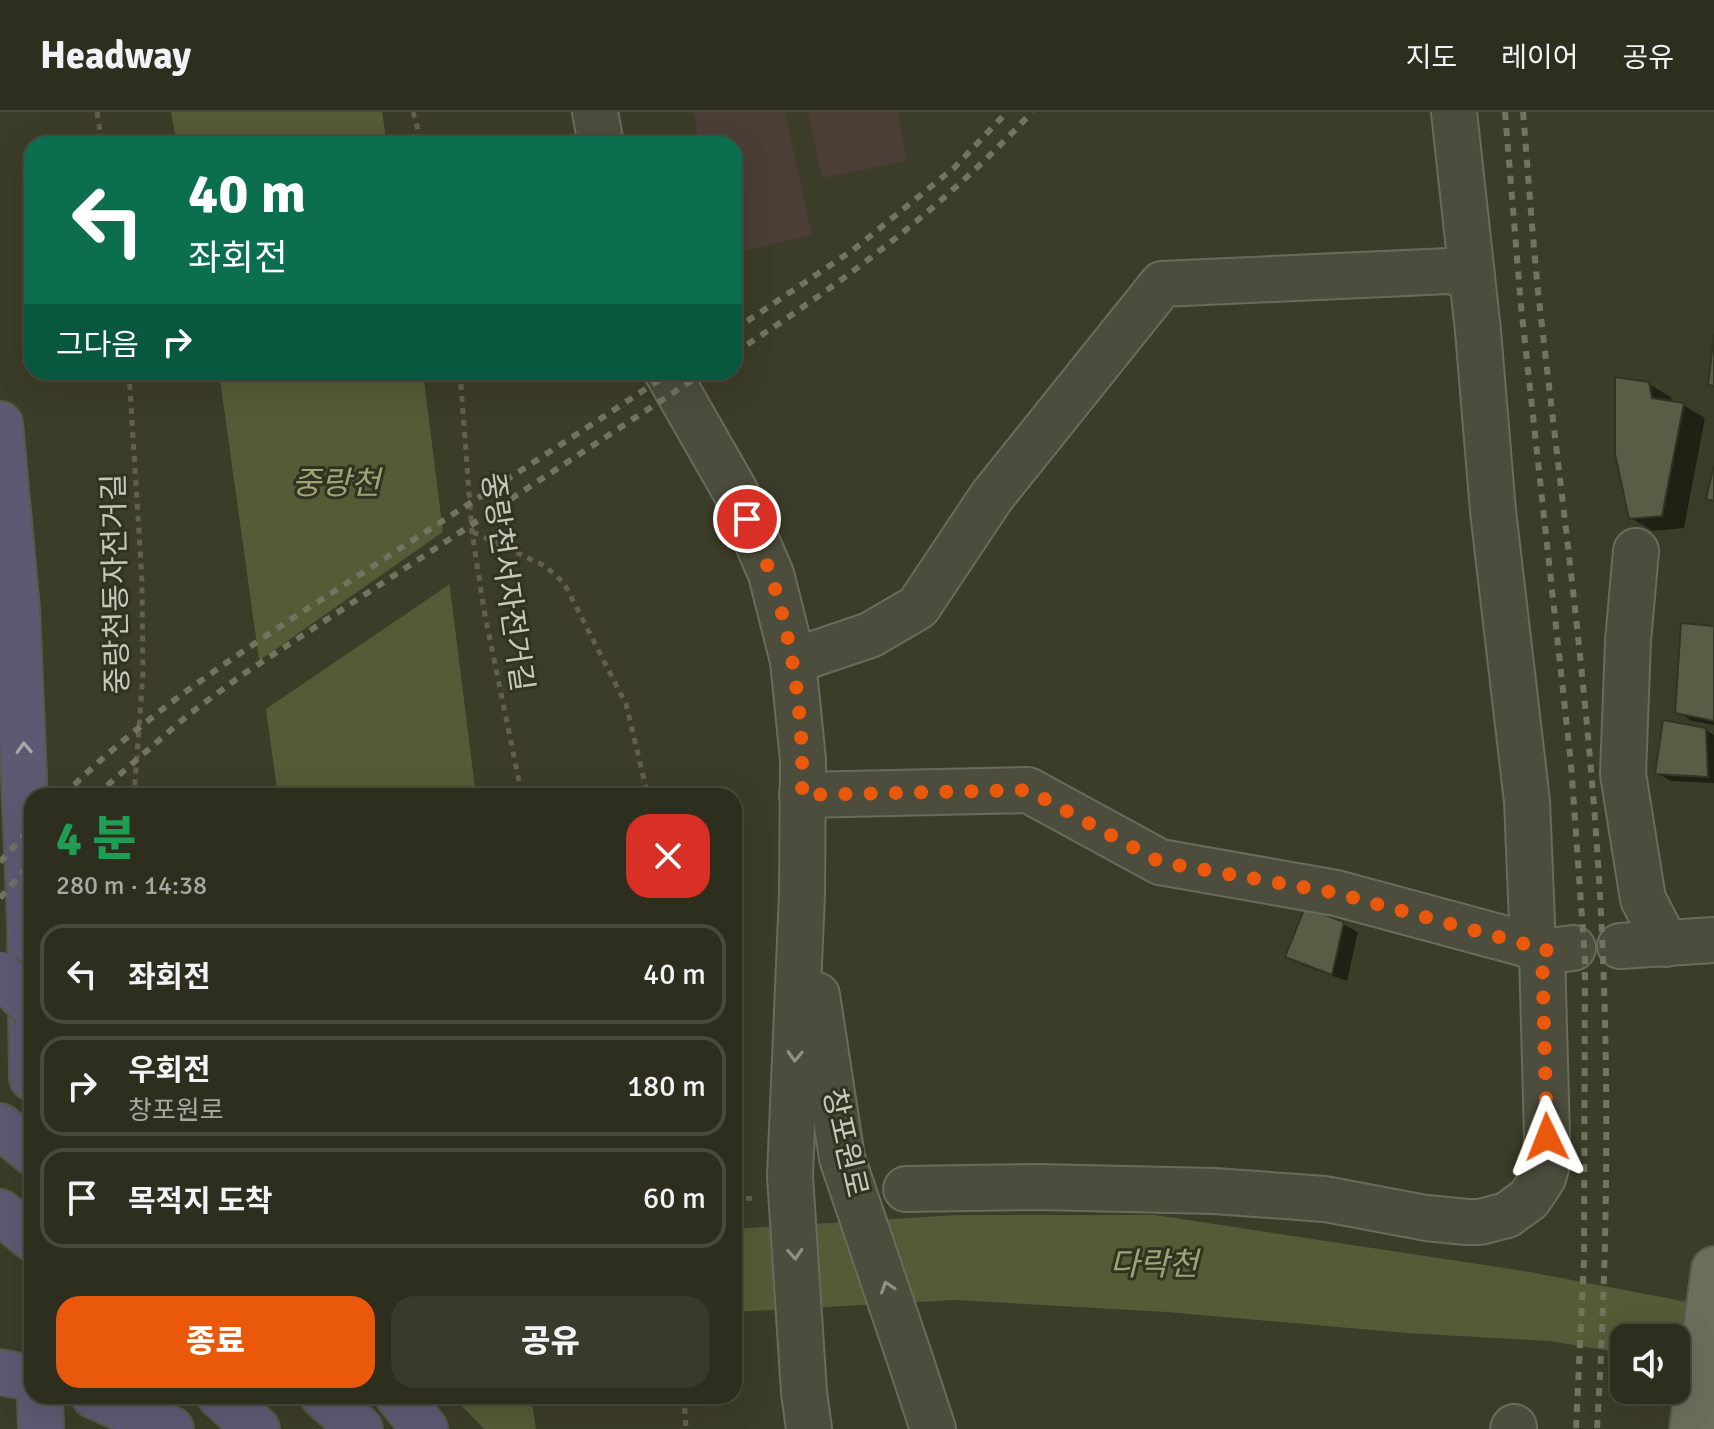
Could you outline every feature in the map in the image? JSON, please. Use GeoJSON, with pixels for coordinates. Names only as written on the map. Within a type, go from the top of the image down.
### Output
{"type":"FeatureCollection","features":[{"type":"Feature","properties":{"kind":"highway"},"geometry":{"type":"LineString","coordinates":[[0,424],[17,609],[24,788]]}},
{"type":"Feature","properties":{"kind":"highway"},"geometry":{"type":"LineString","coordinates":[[0,974],[24,998]]}},
{"type":"Feature","properties":{"kind":"highway"},"geometry":{"type":"LineString","coordinates":[[0,1126],[24,1146]]}},
{"type":"Feature","properties":{"kind":"highway"},"geometry":{"type":"LineString","coordinates":[[0,1212],[24,1232]]}},
{"type":"Feature","properties":{"kind":"highway"},"geometry":{"type":"LineString","coordinates":[[0,1372],[24,1376]]}},
{"type":"Feature","properties":{"kind":"highway"},"geometry":{"type":"LineString","coordinates":[[40,1404],[41,1429]]}},
{"type":"Feature","properties":{"kind":"highway"},"geometry":{"type":"LineString","coordinates":[[113,1404],[171,1429]]}},
{"type":"Feature","properties":{"kind":"highway"},"geometry":{"type":"LineString","coordinates":[[229,1404],[257,1429]]}},
{"type":"Feature","properties":{"kind":"highway"},"geometry":{"type":"LineString","coordinates":[[332,1404],[360,1429]]}},
{"type":"Feature","properties":{"kind":"highway"},"geometry":{"type":"LineString","coordinates":[[405,1404],[425,1429]]}},
{"type":"Feature","properties":{"kind":"main road"},"geometry":{"type":"LineString","coordinates":[[1694,1413],[1713,1275]]}},
{"type":"Feature","properties":{"kind":"street"},"geometry":{"type":"LineString","coordinates":[[595,112],[600,136]]}},
{"type":"Feature","properties":{"kind":"street"},"geometry":{"type":"LineString","coordinates":[[1454,112],[1493,511],[1527,801],[1551,948]]}},
{"type":"Feature","properties":{"kind":"street"},"geometry":{"type":"LineString","coordinates":[[793,661],[870,635],[918,607],[992,496],[1162,284],[1449,271],[1471,276]]}},
{"type":"Feature","properties":{"kind":"street","name":"창포원로"},"geometry":{"type":"LineString","coordinates":[[672,380],[735,491],[771,574],[793,661],[803,760],[802,894],[790,1176],[807,1410]]}},
{"type":"Feature","properties":{"kind":"street"},"geometry":{"type":"LineString","coordinates":[[1636,551],[1628,641],[1623,774],[1643,899],[1666,944]]}},
{"type":"Feature","properties":{"kind":"street"},"geometry":{"type":"LineString","coordinates":[[802,795],[1028,790],[1160,862],[1336,893],[1551,948]]}},
{"type":"Feature","properties":{"kind":"street","name":"창포원로"},"geometry":{"type":"LineString","coordinates":[[802,894],[842,1158],[933,1429]]}},
{"type":"Feature","properties":{"kind":"street"},"geometry":{"type":"LineString","coordinates":[[1620,946],[1714,940]]}},
{"type":"Feature","properties":{"kind":"street"},"geometry":{"type":"LineString","coordinates":[[906,1189],[1039,1187],[1214,1191],[1325,1199],[1426,1218],[1467,1222],[1507,1215],[1537,1190],[1546,1168],[1542,952],[1551,948]]}},
{"type":"Feature","properties":{"kind":"path"},"geometry":{"type":"LineString","coordinates":[[97,112],[101,136]]}},
{"type":"Feature","properties":{"kind":"path"},"geometry":{"type":"LineString","coordinates":[[413,112],[420,136]]}},
{"type":"Feature","properties":{"kind":"path","name":"중랑천동자전거길"},"geometry":{"type":"LineString","coordinates":[[129,380],[142,596],[143,674],[135,788]]}},
{"type":"Feature","properties":{"kind":"path","name":"중랑천서자전거길"},"geometry":{"type":"LineString","coordinates":[[461,380],[472,532],[486,623],[520,788]]}},
{"type":"Feature","properties":{"kind":"path"},"geometry":{"type":"LineString","coordinates":[[472,532],[545,566],[564,583],[626,704],[646,788]]}},
{"type":"Feature","properties":{"kind":"path"},"geometry":{"type":"LineString","coordinates":[[684,1404],[686,1429]]}},
{"type":"Feature","properties":{"kind":"shaded area"},"geometry":{"type":"Polygon","coordinates":[[[693,112],[785,112],[812,235],[742,251],[742,136],[698,136],[693,112]]]}},
{"type":"Feature","properties":{"kind":"shaded area"},"geometry":{"type":"Polygon","coordinates":[[[808,112],[898,112],[907,161],[822,178],[808,112]]]}},
{"type":"Feature","properties":{"kind":"water"},"geometry":{"type":"Polygon","coordinates":[[[171,112],[382,112],[386,136],[176,136],[171,112]]]}},
{"type":"Feature","properties":{"kind":"water","name":"중랑천"},"geometry":{"type":"Polygon","coordinates":[[[220,380],[424,380],[475,788],[277,788],[220,380]]]}},
{"type":"Feature","properties":{"kind":"water","name":"다락천"},"geometry":{"type":"Polygon","coordinates":[[[957,1215],[1155,1215],[1524,1271],[1714,1307],[1714,1368],[1690,1364],[1690,1324],[1610,1324],[1610,1351],[1549,1341],[1407,1333],[1167,1312],[954,1300],[742,1312],[742,1228],[957,1215]]]}},
{"type":"Feature","properties":{"kind":"water"},"geometry":{"type":"Polygon","coordinates":[[[351,1404],[532,1404],[536,1429],[355,1429],[351,1404]]]}},
{"type":"Feature","properties":{"kind":"pier"},"geometry":{"type":"Polygon","coordinates":[[[447,529],[453,582],[263,711],[256,663],[447,529]]]}},
{"type":"Feature","properties":{"kind":"pier"},"geometry":{"type":"Polygon","coordinates":[[[347,1404],[460,1404],[484,1429],[351,1429],[347,1404]]]}},
{"type":"Feature","properties":{"kind":"building"},"geometry":{"type":"Polygon","coordinates":[[[1714,334],[1714,386],[1708,385],[1714,334]]]}},
{"type":"Feature","properties":{"kind":"building"},"geometry":{"type":"Polygon","coordinates":[[[1615,377],[1649,382],[1652,398],[1684,403],[1662,516],[1629,519],[1615,454],[1615,377]]]}},
{"type":"Feature","properties":{"kind":"building"},"geometry":{"type":"Polygon","coordinates":[[[1714,465],[1714,501],[1706,499],[1714,465]]]}},
{"type":"Feature","properties":{"kind":"building"},"geometry":{"type":"Polygon","coordinates":[[[1681,623],[1714,626],[1714,721],[1675,713],[1681,623]]]}},
{"type":"Feature","properties":{"kind":"building"},"geometry":{"type":"Polygon","coordinates":[[[1663,720],[1706,728],[1708,777],[1655,774],[1663,720]]]}},
{"type":"Feature","properties":{"kind":"building"},"geometry":{"type":"Polygon","coordinates":[[[1305,907],[1344,922],[1332,975],[1285,957],[1305,907]]]}},
{"type":"Feature","properties":{"kind":"railway"},"geometry":{"type":"LineString","coordinates":[[742,325],[853,250],[955,167],[1007,112]]}},
{"type":"Feature","properties":{"kind":"railway"},"geometry":{"type":"LineString","coordinates":[[742,348],[853,271],[928,212],[1032,112]]}},
{"type":"Feature","properties":{"kind":"railway"},"geometry":{"type":"LineString","coordinates":[[1505,112],[1521,306],[1571,764],[1585,960],[1584,1260],[1576,1429]]}},
{"type":"Feature","properties":{"kind":"railway"},"geometry":{"type":"LineString","coordinates":[[1523,112],[1538,291],[1580,658],[1599,878],[1605,1016],[1606,1154],[1604,1291],[1597,1429]]}},
{"type":"Feature","properties":{"kind":"railway"},"geometry":{"type":"LineString","coordinates":[[71,788],[129,736],[237,655],[659,380]]}},
{"type":"Feature","properties":{"kind":"railway"},"geometry":{"type":"LineString","coordinates":[[104,788],[188,715],[242,675],[693,380]]}},
{"type":"Feature","properties":{"kind":"railway"},"geometry":{"type":"LineString","coordinates":[[0,862],[24,836]]}},
{"type":"Feature","properties":{"kind":"railway"},"geometry":{"type":"LineString","coordinates":[[0,898],[24,871]]}},
{"type":"Feature","properties":{"kind":"route"},"geometry":{"type":"LineString","coordinates":[[747,519],[771,574],[793,661],[803,760],[802,795],[1028,790],[1160,862],[1336,893],[1547,950],[1542,952],[1547,1137]]}}]}
